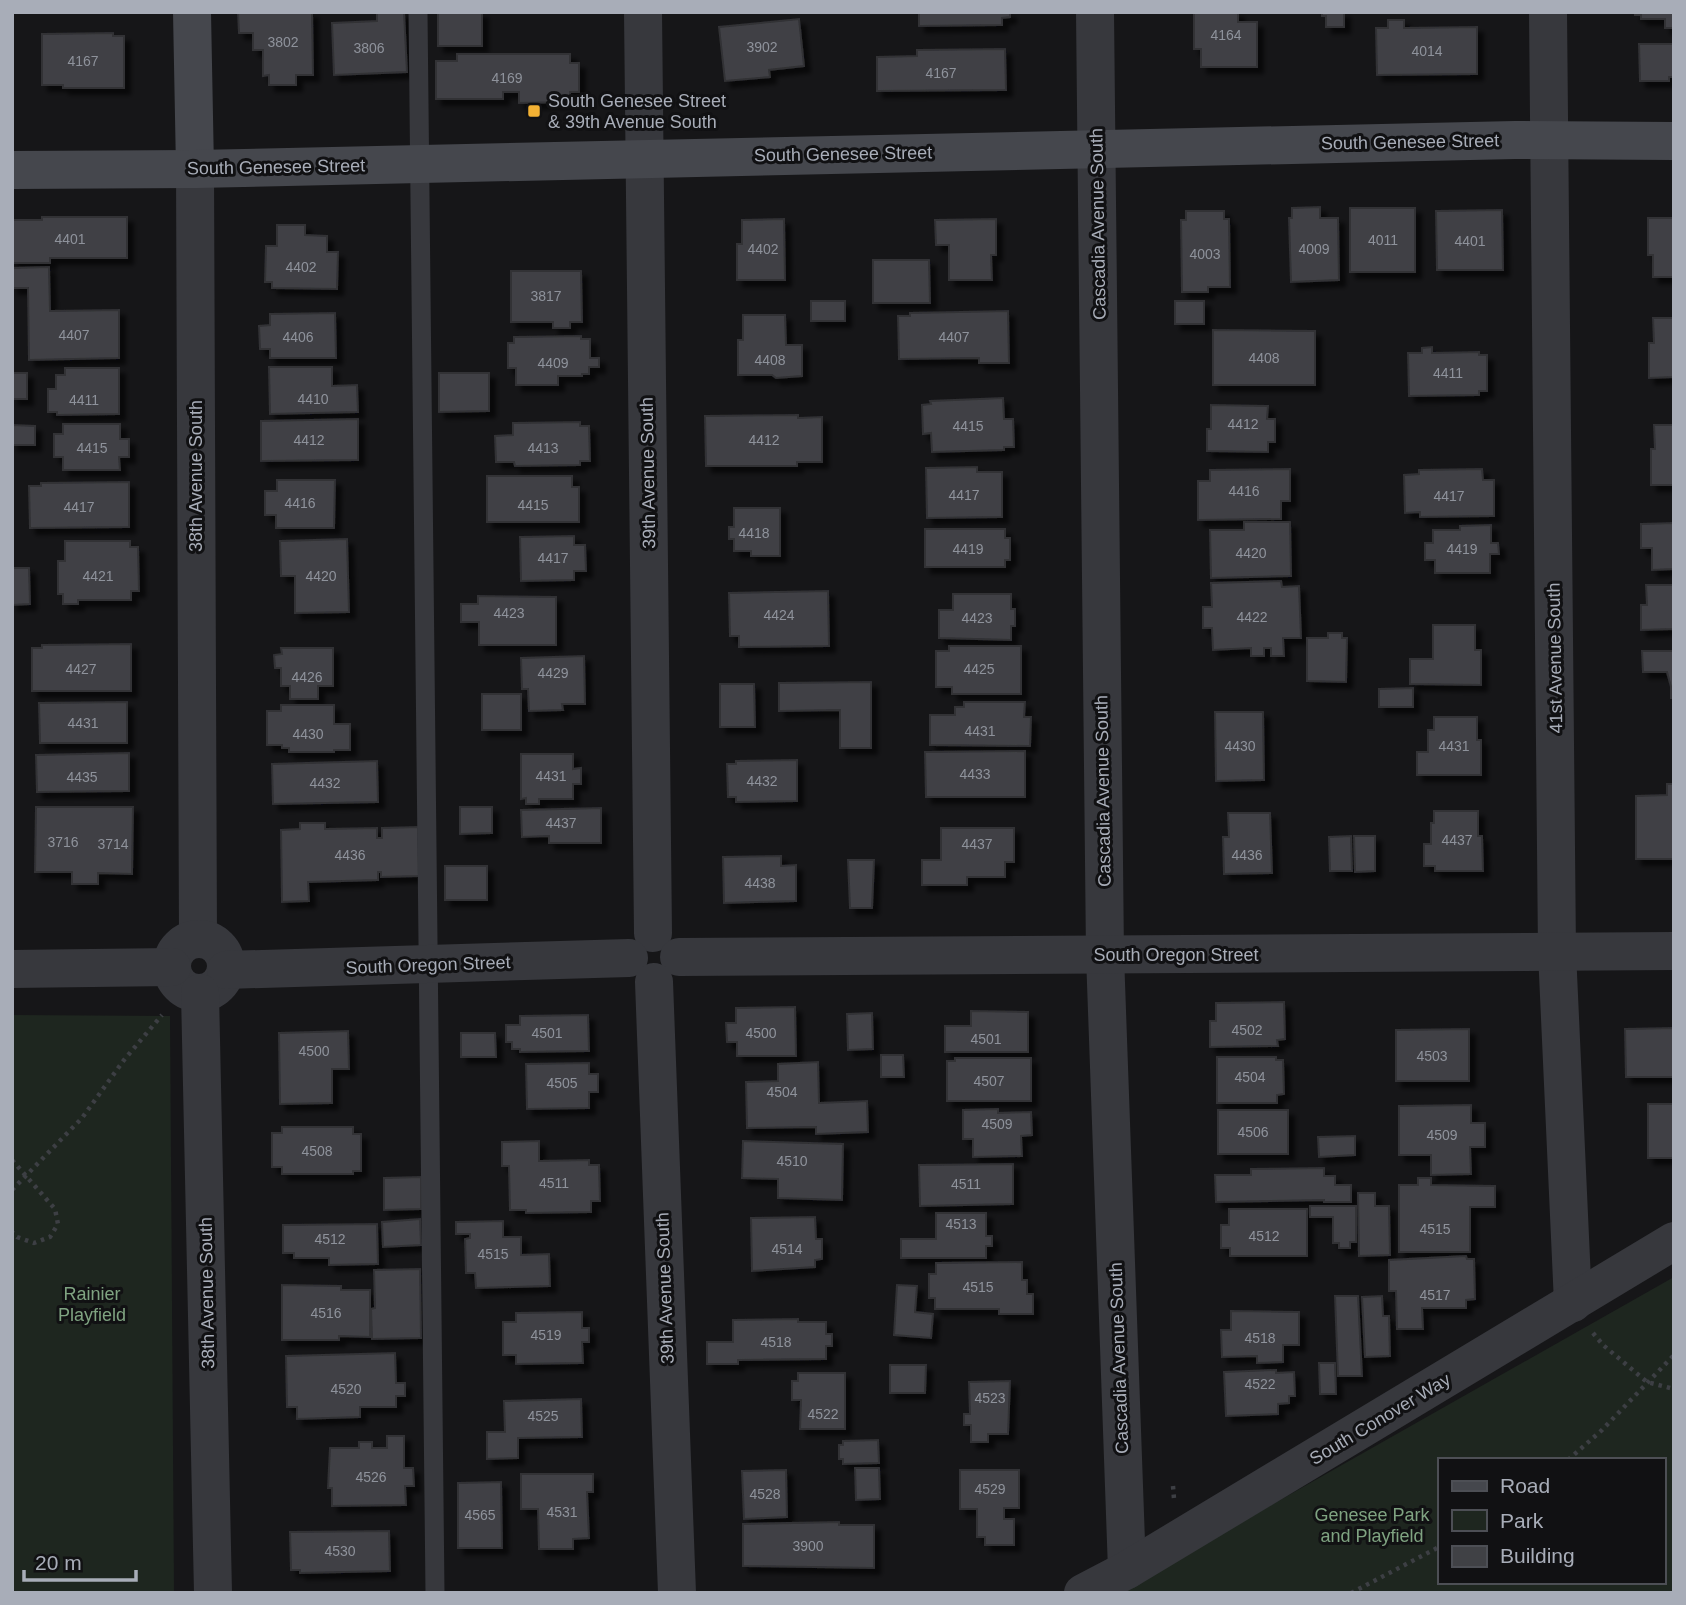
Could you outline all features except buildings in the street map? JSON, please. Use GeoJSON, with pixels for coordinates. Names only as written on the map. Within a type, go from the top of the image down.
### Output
{"type":"FeatureCollection","features":[{"type":"Feature","properties":{"kind":"street","name":"38th Avenue South"},"geometry":{"type":"LineString","coordinates":[[192,12],[198,939]]}},
{"type":"Feature","properties":{"kind":"street","name":"39th Avenue South"},"geometry":{"type":"LineString","coordinates":[[643,12],[654,958],[677,1593]]}},
{"type":"Feature","properties":{"kind":"street","name":"Cascadia Avenue South"},"geometry":{"type":"LineString","coordinates":[[1095,12],[1105,955],[1127,1570]]}},
{"type":"Feature","properties":{"kind":"street","name":"41st Avenue South"},"geometry":{"type":"LineString","coordinates":[[1548,12],[1558,953],[1580,1315]]}},
{"type":"Feature","properties":{"kind":"street","name":"South Genesee Street"},"geometry":{"type":"LineString","coordinates":[[12,170],[195,169],[1549,139],[1674,141]]}},
{"type":"Feature","properties":{"kind":"street"},"geometry":{"type":"LineString","coordinates":[[198,939],[208,940],[216,945],[226,961],[213,981],[192,992],[178,983],[172,967],[175,954],[182,944],[198,939]]}},
{"type":"Feature","properties":{"kind":"street","name":"South Oregon Street"},"geometry":{"type":"LineString","coordinates":[[213,981],[429,965],[654,958],[1674,951]]}},
{"type":"Feature","properties":{"kind":"street"},"geometry":{"type":"LineString","coordinates":[[12,969],[172,967]]}},
{"type":"Feature","properties":{"kind":"street","name":"38th Avenue South"},"geometry":{"type":"LineString","coordinates":[[213,981],[213,1593]]}},
{"type":"Feature","properties":{"kind":"street","name":"South Conover Way"},"geometry":{"type":"LineString","coordinates":[[1083,1593],[1580,1315],[1674,1241]]}},
{"type":"Feature","properties":{"kind":"lane"},"geometry":{"type":"LineString","coordinates":[[418,12],[435,1593]]}},
{"type":"Feature","properties":{"kind":"path"},"geometry":{"type":"LineString","coordinates":[[12,1190],[82,1118],[124,1060],[166,1010]]}},
{"type":"Feature","properties":{"kind":"path"},"geometry":{"type":"LineString","coordinates":[[12,1160],[55,1209],[58,1224],[50,1237],[34,1243],[17,1237],[12,1232]]}},
{"type":"Feature","properties":{"kind":"path"},"geometry":{"type":"LineString","coordinates":[[1580,1315],[1603,1345],[1647,1382],[1674,1388]]}},
{"type":"Feature","properties":{"kind":"path"},"geometry":{"type":"LineString","coordinates":[[1570,1458],[1602,1430],[1674,1355]]}},
{"type":"Feature","properties":{"kind":"path"},"geometry":{"type":"LineString","coordinates":[[1351,1593],[1438,1548]]}},
{"type":"Feature","properties":{"kind":"green space","name":"Rainier Playfield"},"geometry":{"type":"Polygon","coordinates":[[[12,1015],[170,1016],[174,1593],[12,1593],[12,1015]]]}},
{"type":"Feature","properties":{"kind":"green space","name":"Genesee Park and Playfield"},"geometry":{"type":"Polygon","coordinates":[[[1674,1277],[1674,1593],[1116,1593],[1674,1277]]]}},
{"type":"Feature","properties":{"kind":"place","name":"South Genesee Street & 39th Avenue South"},"geometry":{"type":"Point","coordinates":[534,111]}}]}
